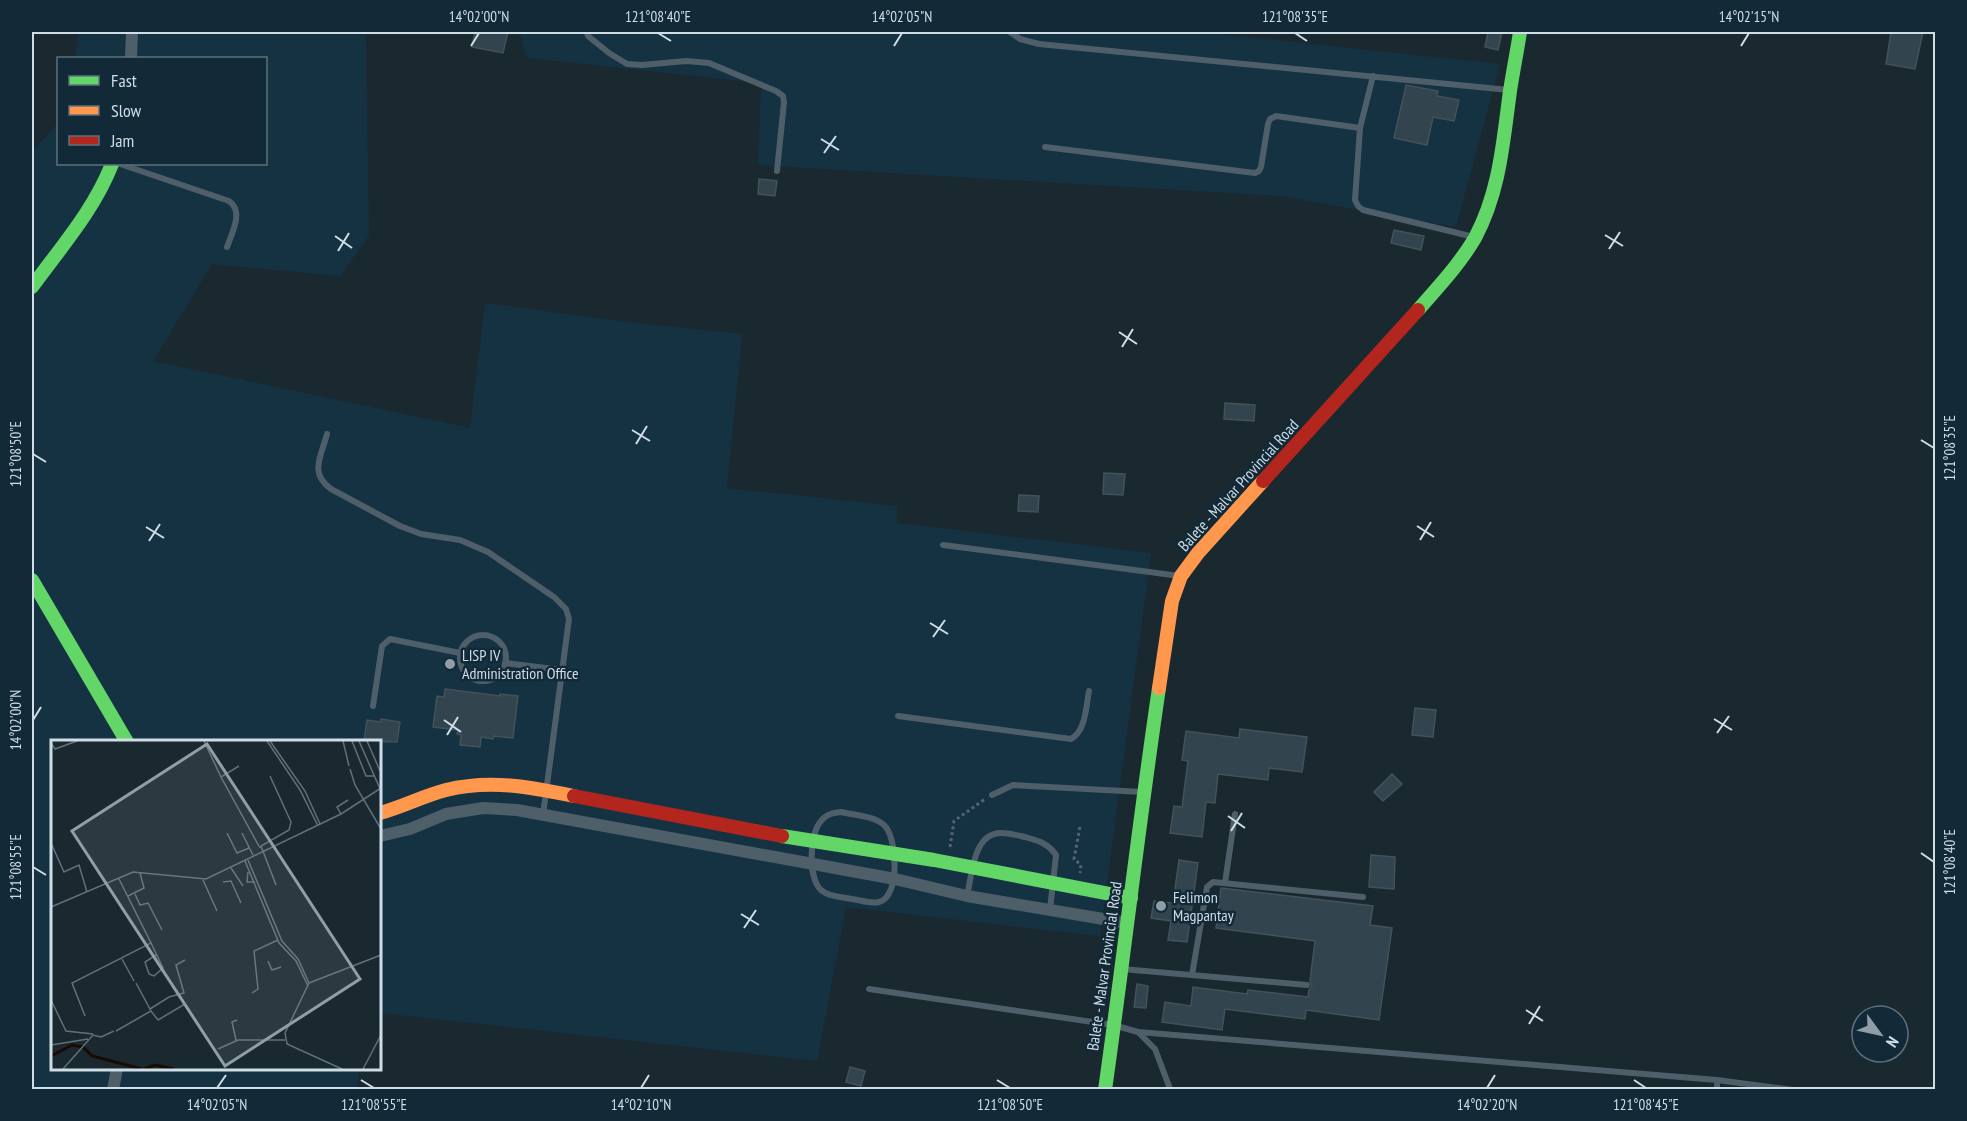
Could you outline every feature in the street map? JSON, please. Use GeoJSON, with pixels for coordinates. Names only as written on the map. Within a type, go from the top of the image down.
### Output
{"type":"FeatureCollection","features":[{"type":"Feature","properties":{"kind":"main road","name":"Balete - Malvar Provincial Road"},"geometry":{"type":"LineString","coordinates":[[1105,1089],[1143,792],[1172,601],[1181,576],[1198,553],[1453,271],[1474,237],[1492,198],[1501,164],[1520,32]]}},
{"type":"Feature","properties":{"kind":"main road"},"geometry":{"type":"LineString","coordinates":[[32,287],[90,207],[107,178],[112,165]]}},
{"type":"Feature","properties":{"kind":"main road"},"geometry":{"type":"LineString","coordinates":[[32,580],[126,740]]}},
{"type":"Feature","properties":{"kind":"main road"},"geometry":{"type":"LineString","coordinates":[[381,813],[398,809],[438,792],[485,783],[520,785],[812,842],[947,863],[1131,898]]}},
{"type":"Feature","properties":{"kind":"street"},"geometry":{"type":"LineString","coordinates":[[131,57],[132,32]]}},
{"type":"Feature","properties":{"kind":"street"},"geometry":{"type":"LineString","coordinates":[[381,836],[410,829],[447,814],[483,808],[517,810],[895,879],[967,896],[1127,923]]}},
{"type":"Feature","properties":{"kind":"street"},"geometry":{"type":"LineString","coordinates":[[112,1089],[117,1070]]}},
{"type":"Feature","properties":{"kind":"lane"},"geometry":{"type":"LineString","coordinates":[[587,32],[588,36],[609,53],[627,64],[686,61],[709,63],[783,96],[777,171]]}},
{"type":"Feature","properties":{"kind":"lane"},"geometry":{"type":"LineString","coordinates":[[1010,32],[1020,39],[1039,44],[1510,90]]}},
{"type":"Feature","properties":{"kind":"lane"},"geometry":{"type":"LineString","coordinates":[[1373,76],[1360,128],[1355,200],[1358,206],[1363,210],[1474,237]]}},
{"type":"Feature","properties":{"kind":"lane"},"geometry":{"type":"LineString","coordinates":[[1045,147],[1255,173],[1261,167],[1268,124],[1270,119],[1276,116],[1360,128]]}},
{"type":"Feature","properties":{"kind":"lane"},"geometry":{"type":"LineString","coordinates":[[123,165],[235,205],[238,212],[227,247]]}},
{"type":"Feature","properties":{"kind":"lane"},"geometry":{"type":"LineString","coordinates":[[327,434],[317,472],[321,482],[400,526],[421,534],[460,540],[488,552],[554,597],[566,609],[569,619],[543,815]]}},
{"type":"Feature","properties":{"kind":"lane"},"geometry":{"type":"LineString","coordinates":[[944,545],[1181,576]]}},
{"type":"Feature","properties":{"kind":"lane"},"geometry":{"type":"LineString","coordinates":[[488,635],[502,645],[505,663],[495,677],[486,681],[477,680],[469,677],[463,670],[460,653],[470,638],[488,635]]}},
{"type":"Feature","properties":{"kind":"lane"},"geometry":{"type":"LineString","coordinates":[[373,706],[382,646],[386,641],[390,639],[460,653]]}},
{"type":"Feature","properties":{"kind":"lane"},"geometry":{"type":"LineString","coordinates":[[505,663],[562,670]]}},
{"type":"Feature","properties":{"kind":"lane"},"geometry":{"type":"LineString","coordinates":[[898,716],[1071,739],[1078,735],[1082,728],[1089,691]]}},
{"type":"Feature","properties":{"kind":"lane"},"geometry":{"type":"LineString","coordinates":[[992,795],[1014,785],[1143,792]]}},
{"type":"Feature","properties":{"kind":"lane"},"geometry":{"type":"LineString","coordinates":[[841,812],[884,824],[893,838],[893,854],[895,879],[891,892],[886,899],[878,903],[829,895],[821,890],[812,865],[812,842],[819,823],[831,813],[841,812]]}},
{"type":"Feature","properties":{"kind":"lane"},"geometry":{"type":"LineString","coordinates":[[1225,883],[1235,814]]}},
{"type":"Feature","properties":{"kind":"lane"},"geometry":{"type":"LineString","coordinates":[[967,896],[980,844],[993,834],[1002,832],[1042,841],[1056,855],[1050,911]]}},
{"type":"Feature","properties":{"kind":"lane"},"geometry":{"type":"LineString","coordinates":[[1192,975],[1207,887],[1213,882],[1364,897]]}},
{"type":"Feature","properties":{"kind":"lane"},"geometry":{"type":"LineString","coordinates":[[1122,969],[1307,985]]}},
{"type":"Feature","properties":{"kind":"lane"},"geometry":{"type":"LineString","coordinates":[[869,989],[1113,1025],[1138,1032],[1718,1080],[1793,1089]]}},
{"type":"Feature","properties":{"kind":"lane"},"geometry":{"type":"LineString","coordinates":[[1138,1032],[1155,1049],[1168,1089]]}},
{"type":"Feature","properties":{"kind":"lane"},"geometry":{"type":"LineString","coordinates":[[1717,1089],[1718,1080]]}},
{"type":"Feature","properties":{"kind":"path"},"geometry":{"type":"LineString","coordinates":[[947,863],[954,821],[992,795]]}},
{"type":"Feature","properties":{"kind":"shaded area"},"geometry":{"type":"Polygon","coordinates":[[[78,32],[366,32],[369,236],[340,276],[212,264],[153,361],[470,428],[485,303],[626,322],[742,334],[727,488],[897,506],[897,523],[1151,553],[1100,936],[846,907],[817,1061],[381,1013],[381,740],[51,740],[51,1070],[360,1070],[356,1089],[32,1089],[32,152],[57,124],[57,165],[267,165],[267,57],[75,57],[78,32]]]}},
{"type":"Feature","properties":{"kind":"shaded area"},"geometry":{"type":"Polygon","coordinates":[[[519,32],[1201,32],[1500,64],[1456,227],[1281,196],[758,165],[761,83],[527,58],[519,32]]]}},
{"type":"Feature","properties":{"kind":"building"},"geometry":{"type":"Polygon","coordinates":[[[475,32],[508,32],[503,53],[472,47],[475,32]]]}},
{"type":"Feature","properties":{"kind":"building"},"geometry":{"type":"Polygon","coordinates":[[[1488,32],[1502,32],[1498,50],[1485,47],[1488,32]]]}},
{"type":"Feature","properties":{"kind":"building"},"geometry":{"type":"Polygon","coordinates":[[[1891,32],[1923,32],[1915,69],[1886,64],[1891,32]]]}},
{"type":"Feature","properties":{"kind":"building"},"geometry":{"type":"Polygon","coordinates":[[[1406,85],[1438,91],[1437,96],[1459,100],[1454,121],[1433,117],[1427,145],[1394,138],[1406,85]]]}},
{"type":"Feature","properties":{"kind":"building"},"geometry":{"type":"Polygon","coordinates":[[[759,179],[777,181],[775,196],[758,194],[759,179]]]}},
{"type":"Feature","properties":{"kind":"building"},"geometry":{"type":"Polygon","coordinates":[[[1394,230],[1424,236],[1421,250],[1391,243],[1394,230]]]}},
{"type":"Feature","properties":{"kind":"building"},"geometry":{"type":"Polygon","coordinates":[[[1225,403],[1255,405],[1254,421],[1224,419],[1225,403]]]}},
{"type":"Feature","properties":{"kind":"building"},"geometry":{"type":"Polygon","coordinates":[[[1104,473],[1125,474],[1123,495],[1103,494],[1104,473]]]}},
{"type":"Feature","properties":{"kind":"building"},"geometry":{"type":"Polygon","coordinates":[[[1019,495],[1039,496],[1038,512],[1018,511],[1019,495]]]}},
{"type":"Feature","properties":{"kind":"building"},"geometry":{"type":"Polygon","coordinates":[[[445,689],[518,696],[513,738],[481,737],[480,747],[460,745],[461,735],[457,734],[458,730],[433,727],[437,696],[444,697],[445,689]]]}},
{"type":"Feature","properties":{"kind":"building"},"geometry":{"type":"Polygon","coordinates":[[[1415,708],[1436,710],[1433,737],[1412,735],[1415,708]]]}},
{"type":"Feature","properties":{"kind":"building"},"geometry":{"type":"Polygon","coordinates":[[[381,719],[400,722],[397,742],[364,740],[367,720],[381,722],[381,719]]]}},
{"type":"Feature","properties":{"kind":"building"},"geometry":{"type":"Polygon","coordinates":[[[1240,729],[1307,737],[1302,772],[1269,768],[1268,780],[1218,774],[1215,803],[1206,802],[1202,837],[1170,833],[1174,806],[1182,807],[1188,761],[1182,760],[1186,731],[1239,738],[1240,729]]]}},
{"type":"Feature","properties":{"kind":"building"},"geometry":{"type":"Polygon","coordinates":[[[1392,774],[1402,784],[1383,801],[1374,792],[1392,774]]]}},
{"type":"Feature","properties":{"kind":"building"},"geometry":{"type":"Polygon","coordinates":[[[1371,855],[1395,857],[1394,889],[1369,887],[1371,855]]]}},
{"type":"Feature","properties":{"kind":"building"},"geometry":{"type":"Polygon","coordinates":[[[1179,860],[1198,863],[1187,942],[1168,940],[1171,921],[1151,918],[1154,901],[1173,903],[1179,860]]]}},
{"type":"Feature","properties":{"kind":"building"},"geometry":{"type":"Polygon","coordinates":[[[1221,888],[1373,906],[1370,925],[1392,928],[1379,1020],[1306,1010],[1305,1019],[1225,1009],[1222,1030],[1162,1022],[1165,1002],[1191,1006],[1193,987],[1247,994],[1248,990],[1308,997],[1312,986],[1310,981],[1315,941],[1216,928],[1221,888]]]}},
{"type":"Feature","properties":{"kind":"building"},"geometry":{"type":"Polygon","coordinates":[[[1137,984],[1148,986],[1146,1008],[1134,1007],[1137,984]]]}},
{"type":"Feature","properties":{"kind":"building"},"geometry":{"type":"Polygon","coordinates":[[[850,1067],[865,1071],[861,1086],[846,1082],[850,1067]]]}},
{"type":"Feature","properties":{"kind":"traffic: fast"},"geometry":{"type":"LineString","coordinates":[[1418,310],[1469,248],[1490,202],[1499,166],[1520,32]]}},
{"type":"Feature","properties":{"kind":"traffic: fast"},"geometry":{"type":"LineString","coordinates":[[32,287],[86,213],[112,165]]}},
{"type":"Feature","properties":{"kind":"traffic: fast"},"geometry":{"type":"LineString","coordinates":[[32,580],[126,740]]}},
{"type":"Feature","properties":{"kind":"traffic: fast"},"geometry":{"type":"LineString","coordinates":[[1105,1090],[1159,688]]}},
{"type":"Feature","properties":{"kind":"traffic: fast"},"geometry":{"type":"LineString","coordinates":[[782,836],[934,860],[1131,898]]}},
{"type":"Feature","properties":{"kind":"traffic: slow"},"geometry":{"type":"LineString","coordinates":[[1159,688],[1172,601],[1181,576],[1198,553],[1263,481]]}},
{"type":"Feature","properties":{"kind":"traffic: slow"},"geometry":{"type":"LineString","coordinates":[[381,813],[446,790],[478,785],[526,787],[574,796]]}},
{"type":"Feature","properties":{"kind":"traffic: jam"},"geometry":{"type":"LineString","coordinates":[[1263,481],[1418,310]]}},
{"type":"Feature","properties":{"kind":"traffic: jam"},"geometry":{"type":"LineString","coordinates":[[574,796],[782,836]]}},
{"type":"Feature","properties":{"kind":"place","name":"LISP IV Administration Office"},"geometry":{"type":"Point","coordinates":[450,664]}},
{"type":"Feature","properties":{"kind":"place","name":"Felimon Magpantay"},"geometry":{"type":"Point","coordinates":[1161,906]}}]}
